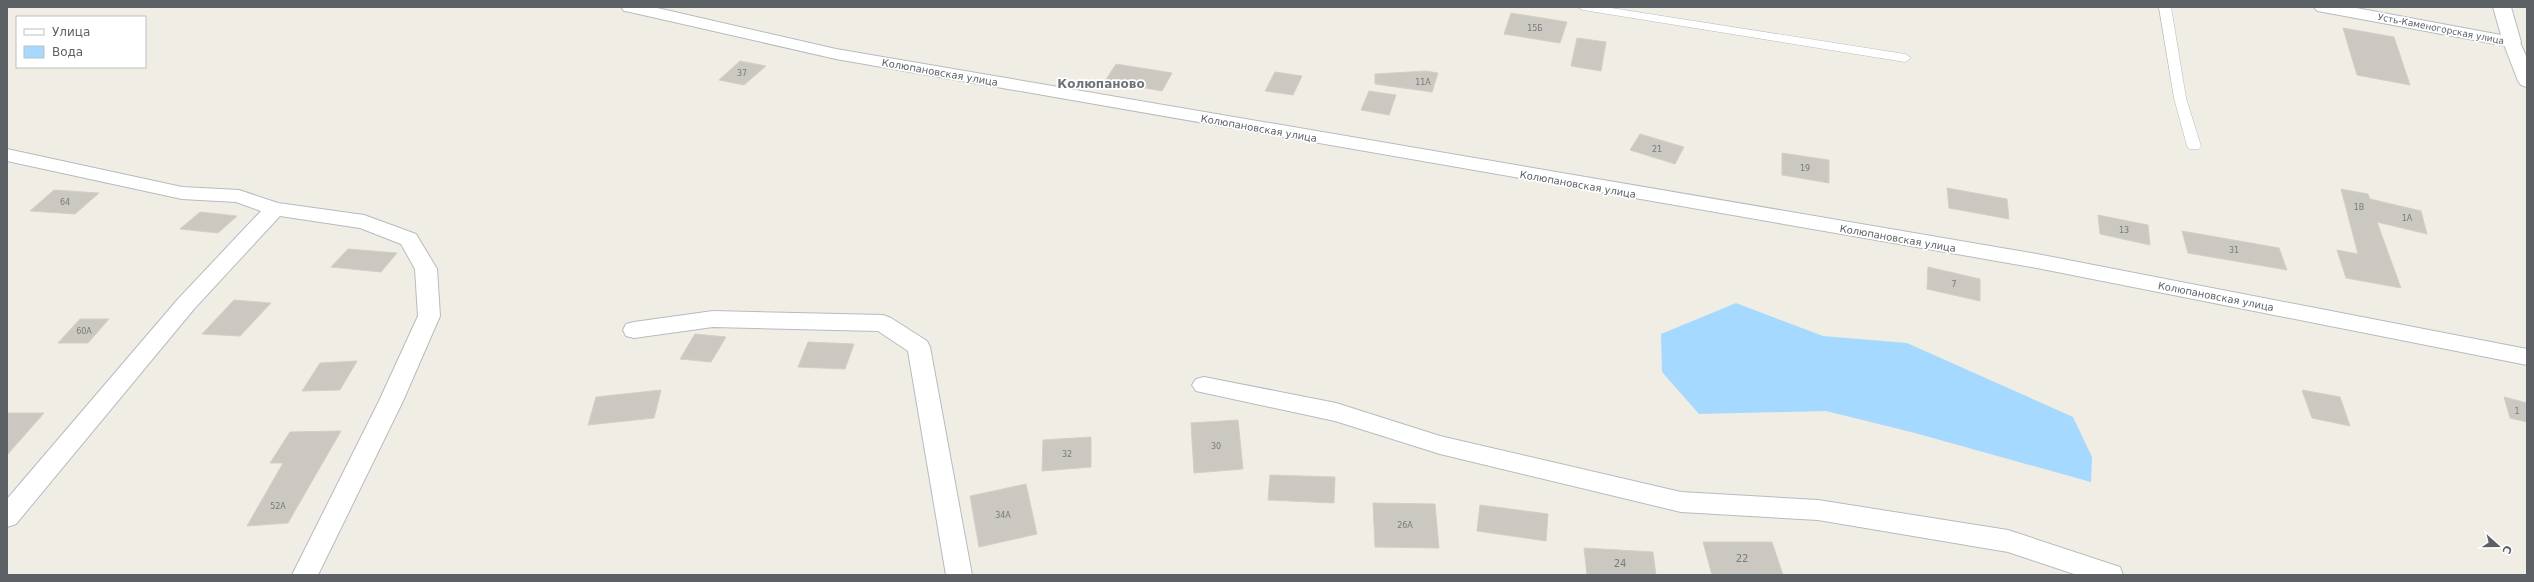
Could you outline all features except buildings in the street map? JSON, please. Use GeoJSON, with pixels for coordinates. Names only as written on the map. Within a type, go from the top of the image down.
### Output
{"type":"FeatureCollection","features":[{"type":"Feature","properties":{"kind":"street","name":"Колюпановская улица"},"geometry":{"type":"LineString","coordinates":[[630,7],[836,54],[2037,261],[2527,357]]}},
{"type":"Feature","properties":{"kind":"street","name":"Усть-Каменогорская улица"},"geometry":{"type":"LineString","coordinates":[[2324,7],[2512,42]]}},
{"type":"Feature","properties":{"kind":"street"},"geometry":{"type":"LineString","coordinates":[[2502,7],[2512,42],[2527,81]]}},
{"type":"Feature","properties":{"kind":"street"},"geometry":{"type":"LineString","coordinates":[[7,155],[182,193],[239,196],[275,209],[364,222],[409,239],[426,269],[429,316],[391,401],[305,575]]}},
{"type":"Feature","properties":{"kind":"street"},"geometry":{"type":"LineString","coordinates":[[7,517],[186,304],[275,209]]}},
{"type":"Feature","properties":{"kind":"street"},"geometry":{"type":"LineString","coordinates":[[634,330],[713,319],[883,323],[919,346],[959,575]]}},
{"type":"Feature","properties":{"kind":"street"},"geometry":{"type":"LineString","coordinates":[[1204,385],[1336,412],[1440,445],[1681,502],[1818,510],[2008,540],[2110,575]]}},
{"type":"Feature","properties":{"kind":"lane"},"geometry":{"type":"LineString","coordinates":[[1583,7],[1905,58]]}},
{"type":"Feature","properties":{"kind":"lane"},"geometry":{"type":"LineString","coordinates":[[2165,7],[2180,98],[2194,146]]}},
{"type":"Feature","properties":{"kind":"water"},"geometry":{"type":"Polygon","coordinates":[[[1736,303],[1823,336],[1907,343],[2073,417],[2092,457],[2091,482],[1915,433],[1826,411],[1699,414],[1662,372],[1661,334],[1736,303]]]}},
{"type":"Feature","properties":{"kind":"district","name":"Колюпаново"},"geometry":{"type":"Point","coordinates":[1101,84]}}]}
